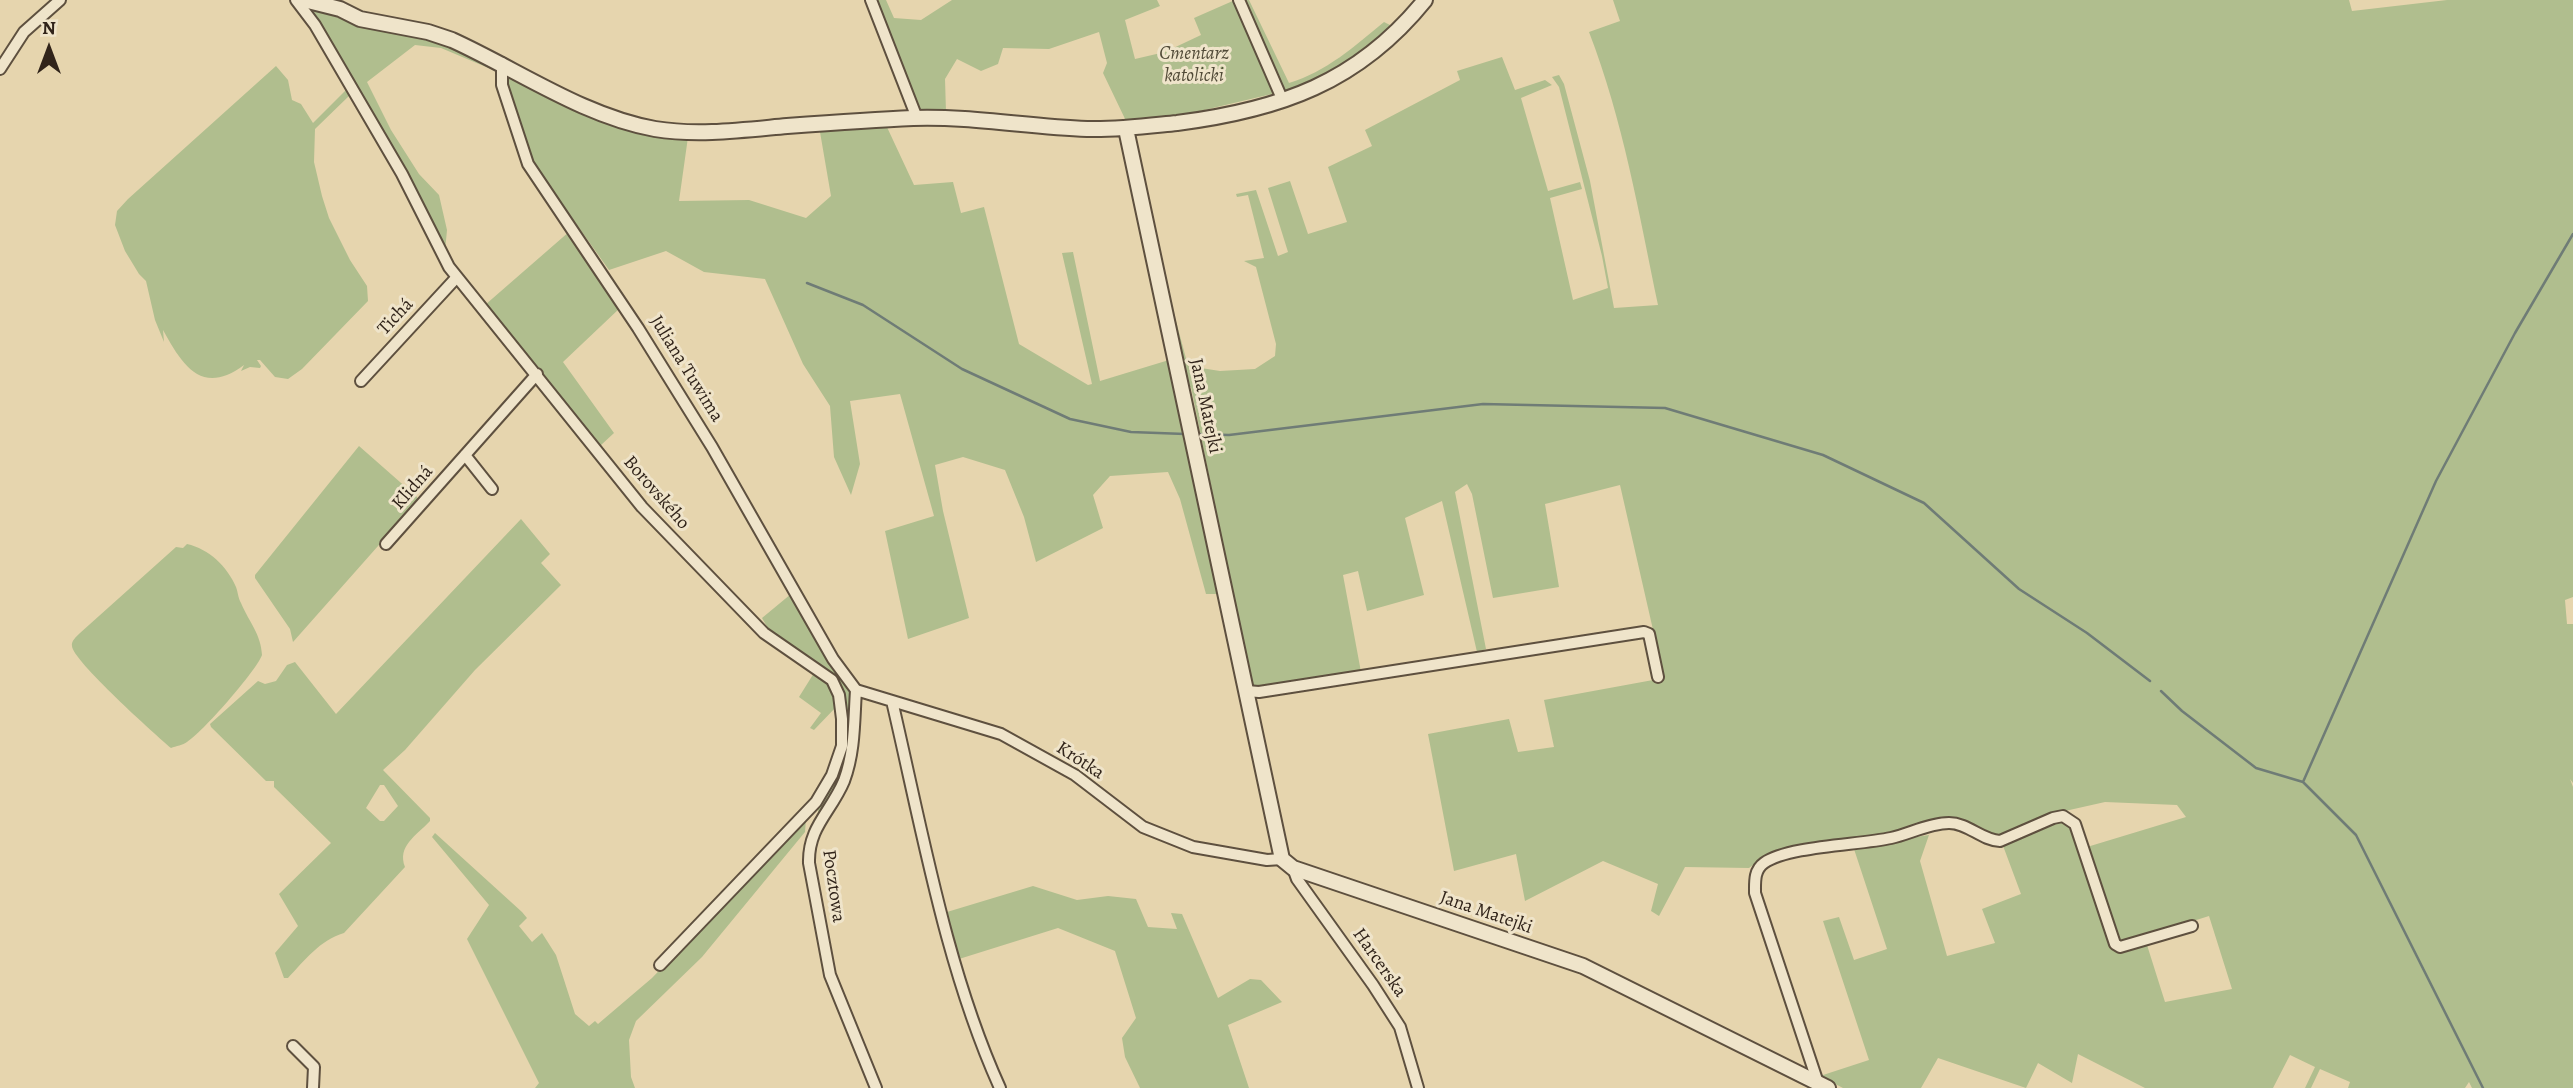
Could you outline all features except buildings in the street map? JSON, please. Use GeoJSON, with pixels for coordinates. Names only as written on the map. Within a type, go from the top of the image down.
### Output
{"type":"FeatureCollection","features":[{"type":"Feature","properties":{"kind":"street"},"geometry":{"type":"LineString","coordinates":[[0,68],[24,32],[60,0]]}},
{"type":"Feature","properties":{"kind":"street","name":"Borovského"},"geometry":{"type":"LineString","coordinates":[[296,0],[310,8],[402,174],[449,267],[642,507],[764,633],[832,680],[839,695],[842,746],[832,775],[816,802],[660,965]]}},
{"type":"Feature","properties":{"kind":"street"},"geometry":{"type":"LineString","coordinates":[[871,0],[917,118]]}},
{"type":"Feature","properties":{"kind":"street"},"geometry":{"type":"LineString","coordinates":[[1239,0],[1283,101]]}},
{"type":"Feature","properties":{"kind":"street"},"geometry":{"type":"LineString","coordinates":[[310,8],[340,9],[360,19],[428,32],[452,40],[583,105],[635,125],[657,129],[729,131],[917,118],[1126,129],[1213,117],[1283,101],[1308,92],[1335,79],[1384,44],[1425,0]]}},
{"type":"Feature","properties":{"kind":"street","name":"Juliana Tuwima"},"geometry":{"type":"LineString","coordinates":[[502,63],[502,85],[528,164],[638,328],[712,447],[833,660],[856,690]]}},
{"type":"Feature","properties":{"kind":"street","name":"Jana Matejki"},"geometry":{"type":"LineString","coordinates":[[1126,129],[1246,691],[1287,863],[1583,966],[1822,1086]]}},
{"type":"Feature","properties":{"kind":"street","name":"Tichá"},"geometry":{"type":"LineString","coordinates":[[360,382],[457,277]]}},
{"type":"Feature","properties":{"kind":"street","name":"Klidná"},"geometry":{"type":"LineString","coordinates":[[386,544],[537,374]]}},
{"type":"Feature","properties":{"kind":"street"},"geometry":{"type":"LineString","coordinates":[[465,455],[492,489]]}},
{"type":"Feature","properties":{"kind":"street"},"geometry":{"type":"LineString","coordinates":[[1246,691],[1259,692],[1346,680],[1644,632],[1649,634],[1658,677]]}},
{"type":"Feature","properties":{"kind":"street","name":"Krótka"},"geometry":{"type":"LineString","coordinates":[[856,690],[1001,734],[1075,775],[1143,827],[1193,847],[1287,863]]}},
{"type":"Feature","properties":{"kind":"street","name":"Pocztowa"},"geometry":{"type":"LineString","coordinates":[[856,690],[854,730],[845,777],[812,835],[808,848],[830,975],[876,1088]]}},
{"type":"Feature","properties":{"kind":"street"},"geometry":{"type":"LineString","coordinates":[[892,701],[956,972],[1000,1088]]}},
{"type":"Feature","properties":{"kind":"street"},"geometry":{"type":"LineString","coordinates":[[1822,1086],[1755,893],[1755,877],[1760,865],[1778,855],[1890,838],[1948,823],[1964,826],[1992,841],[2000,841],[2063,816],[2075,824],[2115,944],[2120,947],[2192,926]]}},
{"type":"Feature","properties":{"kind":"street","name":"Harcerska"},"geometry":{"type":"LineString","coordinates":[[1287,863],[1400,1027],[1418,1088]]}},
{"type":"Feature","properties":{"kind":"street"},"geometry":{"type":"LineString","coordinates":[[293,1045],[314,1067],[313,1088]]}},
{"type":"Feature","properties":{"kind":"green space","name":"Cmentarz katolicki"},"geometry":{"type":"Polygon","coordinates":[[[875,0],[886,0],[894,18],[921,20],[952,0],[1157,0],[1160,6],[1125,20],[1135,59],[1165,52],[1201,35],[1194,18],[1235,0],[1276,93],[1196,112],[1127,123],[1103,73],[1107,63],[1099,32],[1049,49],[1003,48],[998,64],[981,71],[957,59],[945,79],[946,112],[920,112],[875,0]]]}},
{"type":"Feature","properties":{"kind":"green space"},"geometry":{"type":"Polygon","coordinates":[[[1244,0],[1249,0],[1289,83],[1328,65],[1384,22],[1392,26],[1354,59],[1289,94],[1283,92],[1244,0]]]}},
{"type":"Feature","properties":{"kind":"green space"},"geometry":{"type":"Polygon","coordinates":[[[1613,0],[2349,0],[2352,11],[2447,0],[2573,0],[2573,597],[2565,600],[2567,624],[2573,624],[2573,783],[2570,779],[2573,787],[2573,1088],[2472,1088],[2469,1082],[2465,1088],[2348,1088],[2350,1082],[2320,1069],[2311,1088],[2305,1088],[2315,1067],[2290,1055],[2273,1088],[2145,1088],[2078,1054],[2072,1083],[2038,1063],[2026,1088],[1938,1058],[1921,1088],[1843,1088],[1820,1076],[1869,1060],[1823,921],[1839,917],[1854,960],[1887,949],[1853,846],[1929,835],[1920,861],[1947,956],[1995,943],[1982,909],[2021,894],[2002,843],[2058,821],[2068,821],[2120,944],[2087,847],[2186,817],[2177,805],[2105,802],[2065,811],[1999,837],[1947,819],[1890,834],[1771,852],[1749,868],[1685,867],[1659,916],[1651,911],[1658,884],[1603,861],[1525,901],[1516,854],[1454,871],[1428,734],[1509,719],[1518,752],[1554,747],[1544,700],[1664,678],[1620,485],[1545,504],[1559,587],[1493,598],[1472,494],[1467,484],[1455,492],[1486,649],[1477,652],[1442,501],[1405,518],[1424,595],[1367,611],[1358,571],[1343,575],[1361,672],[1259,687],[1251,684],[1191,387],[1187,387],[1164,276],[1188,366],[1220,371],[1255,369],[1275,356],[1276,344],[1256,267],[1244,261],[1264,258],[1248,195],[1237,197],[1236,194],[1256,190],[1278,256],[1288,252],[1268,188],[1290,181],[1308,234],[1347,222],[1328,167],[1372,146],[1365,130],[1460,80],[1457,71],[1502,57],[1515,90],[1545,80],[1552,85],[1521,98],[1548,191],[1580,182],[1582,189],[1550,198],[1573,300],[1608,288],[1559,87],[1552,77],[1559,75],[1564,84],[1590,181],[1614,308],[1658,305],[1621,133],[1589,32],[1620,21],[1613,0]],[[2209,916],[2120,944],[2123,951],[2147,945],[2165,1002],[2232,989],[2209,916]]]}},
{"type":"Feature","properties":{"kind":"green space"},"geometry":{"type":"Polygon","coordinates":[[[310,6],[350,21],[440,42],[470,55],[498,72],[441,48],[415,45],[367,82],[391,130],[419,174],[439,195],[447,230],[445,251],[416,191],[310,6]]]}},
{"type":"Feature","properties":{"kind":"green space"},"geometry":{"type":"Polygon","coordinates":[[[329,60],[350,95],[315,129],[314,162],[329,218],[350,260],[367,286],[368,301],[302,369],[288,379],[275,377],[260,360],[257,360],[260,368],[250,367],[241,371],[244,365],[216,378],[204,377],[186,364],[163,330],[164,342],[155,320],[146,281],[125,251],[115,225],[117,211],[276,66],[288,80],[292,100],[301,104],[313,123],[346,90],[329,60]]]}},
{"type":"Feature","properties":{"kind":"green space"},"geometry":{"type":"Polygon","coordinates":[[[509,74],[688,137],[679,201],[749,200],[806,218],[831,196],[820,132],[886,125],[914,185],[953,182],[961,213],[984,207],[1019,344],[1088,385],[1092,384],[1062,253],[1073,252],[1100,381],[1169,360],[1220,594],[1206,594],[1180,499],[1168,472],[1110,476],[1093,495],[1103,528],[1036,562],[1024,517],[1005,470],[963,457],[935,465],[943,511],[969,618],[908,639],[885,531],[934,516],[900,394],[850,401],[860,464],[851,495],[834,457],[830,406],[803,364],[765,279],[704,272],[666,251],[609,270],[530,159],[506,84],[509,74]]]}},
{"type":"Feature","properties":{"kind":"green space"},"geometry":{"type":"Polygon","coordinates":[[[570,231],[620,308],[563,362],[614,433],[600,446],[485,305],[570,231]]]}},
{"type":"Feature","properties":{"kind":"green space"},"geometry":{"type":"Polygon","coordinates":[[[359,446],[417,497],[417,502],[293,642],[290,629],[255,575],[359,446]]]}},
{"type":"Feature","properties":{"kind":"green space"},"geometry":{"type":"Polygon","coordinates":[[[521,519],[550,554],[541,563],[561,585],[475,670],[405,750],[383,770],[430,821],[406,847],[403,860],[405,867],[344,933],[320,946],[288,978],[284,978],[275,953],[298,926],[279,894],[331,843],[274,787],[274,781],[266,781],[210,724],[258,681],[265,684],[276,681],[287,665],[295,662],[336,714],[521,519]],[[380,785],[366,808],[380,821],[384,821],[398,806],[384,785],[380,785]]]}},
{"type":"Feature","properties":{"kind":"green space"},"geometry":{"type":"Polygon","coordinates":[[[187,544],[210,554],[228,572],[257,634],[262,655],[216,715],[194,737],[171,748],[100,681],[76,654],[72,644],[80,633],[176,547],[183,548],[187,544]]]}},
{"type":"Feature","properties":{"kind":"green space"},"geometry":{"type":"Polygon","coordinates":[[[791,594],[851,695],[848,757],[836,790],[818,815],[818,807],[831,785],[846,712],[842,688],[833,676],[769,630],[762,618],[791,594]]]}},
{"type":"Feature","properties":{"kind":"green space"},"geometry":{"type":"Polygon","coordinates":[[[814,673],[835,688],[837,706],[814,730],[810,728],[821,713],[799,697],[814,673]]]}},
{"type":"Feature","properties":{"kind":"green space"},"geometry":{"type":"Polygon","coordinates":[[[806,819],[805,832],[702,957],[636,1021],[629,1040],[631,1077],[635,1088],[535,1088],[539,1083],[467,939],[489,905],[432,837],[435,833],[522,912],[527,918],[519,926],[532,942],[542,933],[556,955],[575,1014],[589,1026],[595,1021],[598,1024],[652,978],[806,819]]]}},
{"type":"Feature","properties":{"kind":"green space"},"geometry":{"type":"Polygon","coordinates":[[[1033,886],[1077,900],[1108,896],[1136,899],[1148,927],[1177,929],[1171,913],[1182,914],[1218,998],[1250,979],[1261,980],[1282,1002],[1228,1025],[1249,1088],[1140,1088],[1125,1057],[1122,1038],[1136,1018],[1115,951],[1058,928],[959,959],[947,912],[1033,886]]]}},
{"type":"Feature","properties":{"kind":"waterway"},"geometry":{"type":"LineString","coordinates":[[2303,782],[2436,481],[2515,333],[2573,234]]}},
{"type":"Feature","properties":{"kind":"waterway"},"geometry":{"type":"LineString","coordinates":[[807,283],[863,305],[962,369],[1070,419],[1131,432],[1185,434]]}},
{"type":"Feature","properties":{"kind":"waterway"},"geometry":{"type":"LineString","coordinates":[[1195,434],[1229,435],[1483,404],[1665,408],[1823,455],[1924,503],[2019,589],[2087,633],[2150,681]]}},
{"type":"Feature","properties":{"kind":"waterway"},"geometry":{"type":"LineString","coordinates":[[2161,691],[2182,711],[2256,768],[2303,782],[2356,835],[2483,1088]]}}]}
